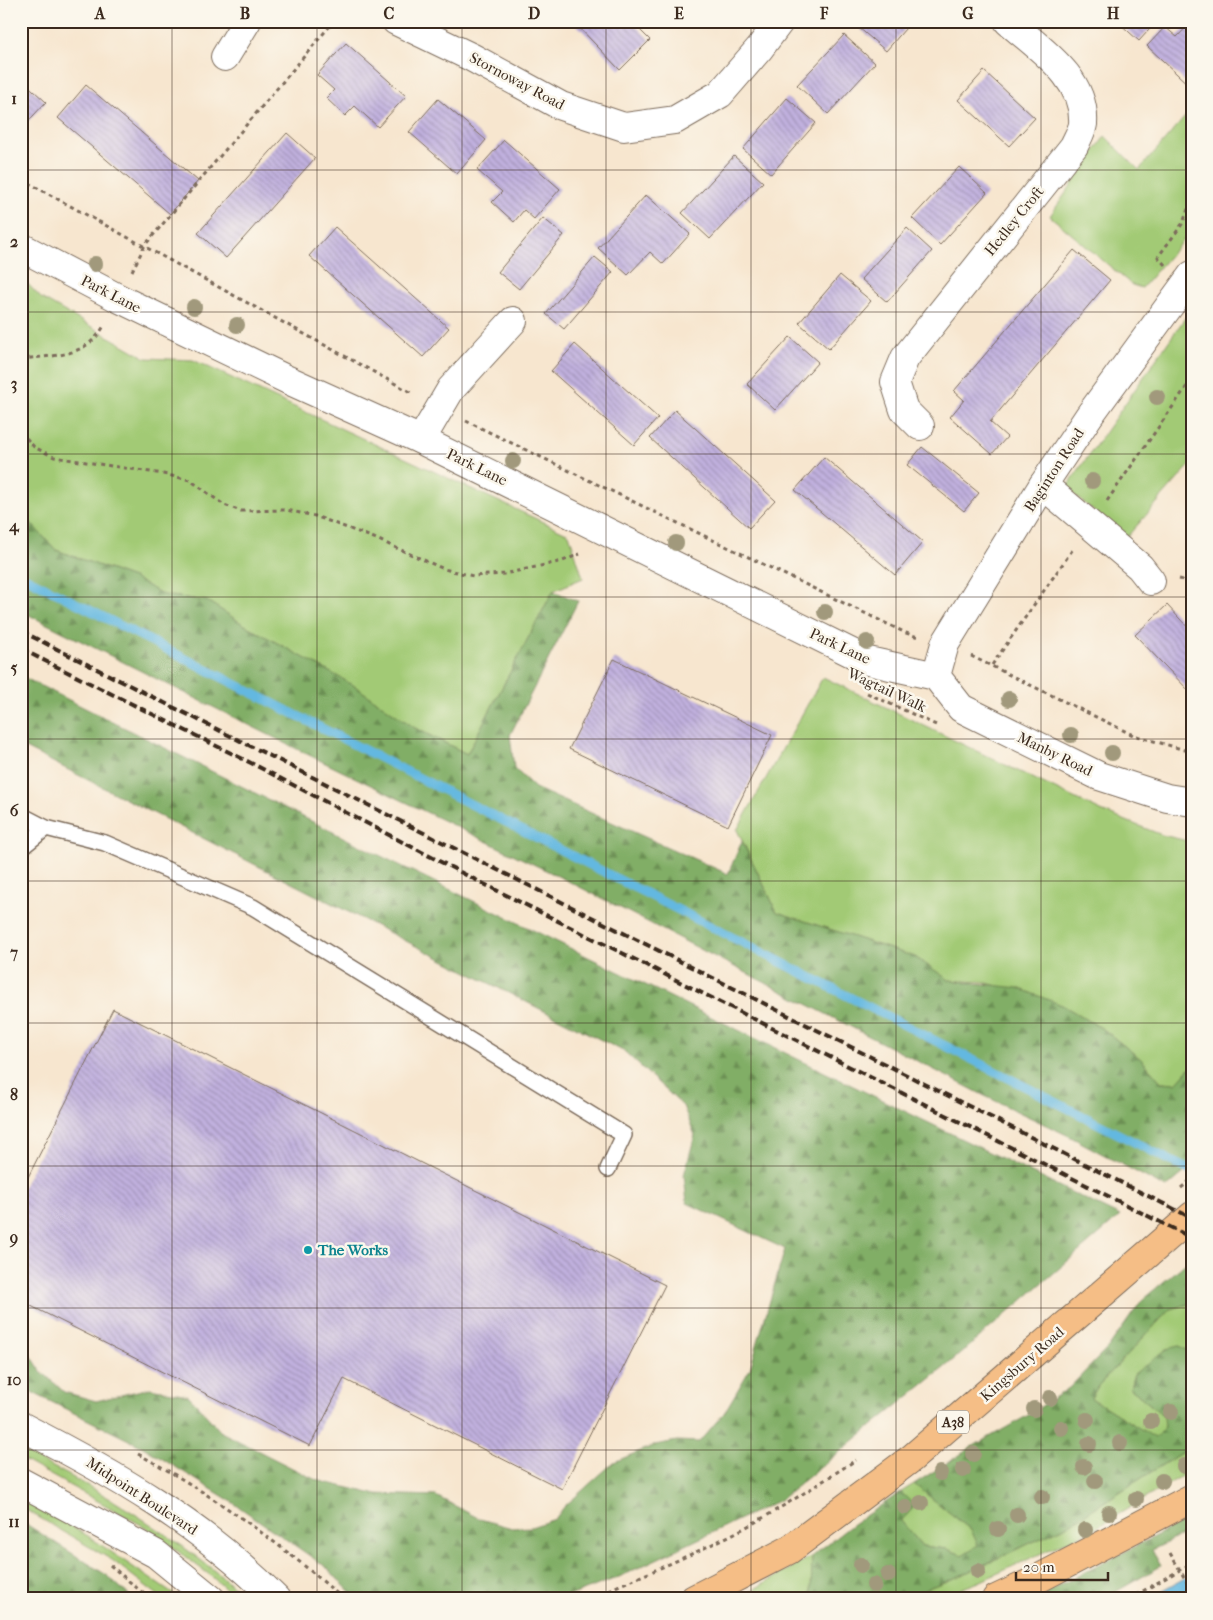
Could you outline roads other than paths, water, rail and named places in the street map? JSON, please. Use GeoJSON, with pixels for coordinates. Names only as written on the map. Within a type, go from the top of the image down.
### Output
{"type":"FeatureCollection","features":[{"type":"Feature","properties":{"kind":"highway","name":"Kingsbury Road"},"geometry":{"type":"LineString","coordinates":[[694,1599],[789,1550],[912,1458],[1192,1216]]}},
{"type":"Feature","properties":{"kind":"highway"},"geometry":{"type":"LineString","coordinates":[[996,1599],[1192,1498]]}},
{"type":"Feature","properties":{"kind":"street"},"geometry":{"type":"LineString","coordinates":[[225,57],[247,21]]}},
{"type":"Feature","properties":{"kind":"street","name":"Stornoway Road"},"geometry":{"type":"LineString","coordinates":[[396,21],[471,57],[561,106],[624,127],[675,120],[720,94],[759,49],[780,21]]}},
{"type":"Feature","properties":{"kind":"street","name":"Hedley Croft"},"geometry":{"type":"LineString","coordinates":[[920,426],[904,410],[895,382],[905,358],[1074,146],[1083,126],[1082,102],[1070,77],[1008,21]]}},
{"type":"Feature","properties":{"kind":"street","name":"Park Lane"},"geometry":{"type":"LineString","coordinates":[[21,247],[118,298],[279,376],[421,440],[868,661],[936,676]]}},
{"type":"Feature","properties":{"kind":"street","name":"Baginton Road"},"geometry":{"type":"LineString","coordinates":[[936,676],[944,644],[1043,485],[1188,280]]}},
{"type":"Feature","properties":{"kind":"street"},"geometry":{"type":"LineString","coordinates":[[421,440],[451,389],[513,321]]}},
{"type":"Feature","properties":{"kind":"street"},"geometry":{"type":"LineString","coordinates":[[1043,485],[1140,567],[1151,581]]}},
{"type":"Feature","properties":{"kind":"street","name":"Manby Road"},"geometry":{"type":"LineString","coordinates":[[936,676],[961,708],[1099,776],[1167,798],[1192,802]]}},
{"type":"Feature","properties":{"kind":"street","name":"Midpoint Boulevard"},"geometry":{"type":"LineString","coordinates":[[21,1426],[99,1466],[189,1523],[276,1599]]}},
{"type":"Feature","properties":{"kind":"street"},"geometry":{"type":"LineString","coordinates":[[21,1482],[156,1554],[211,1599]]}},
{"type":"Feature","properties":{"kind":"lane"},"geometry":{"type":"LineString","coordinates":[[21,815],[46,828],[105,843],[253,907],[624,1135],[608,1169]]}},
{"type":"Feature","properties":{"kind":"lane"},"geometry":{"type":"LineString","coordinates":[[21,848],[46,828]]}},
{"type":"Feature","properties":{"kind":"water"},"geometry":{"type":"Polygon","coordinates":[[[1192,1574],[1192,1599],[1147,1599],[1192,1574]]]}},
{"type":"Feature","properties":{"kind":"waterway"},"geometry":{"type":"LineString","coordinates":[[21,575],[1187,1169]]}},
{"type":"Feature","properties":{"kind":"railway"},"geometry":{"type":"LineString","coordinates":[[21,631],[1192,1218]]}},
{"type":"Feature","properties":{"kind":"railway"},"geometry":{"type":"LineString","coordinates":[[21,649],[251,763],[464,874],[1192,1238]]}},
{"type":"Feature","properties":{"kind":"place","name":"The Works"},"geometry":{"type":"Point","coordinates":[308,1250]}}]}
